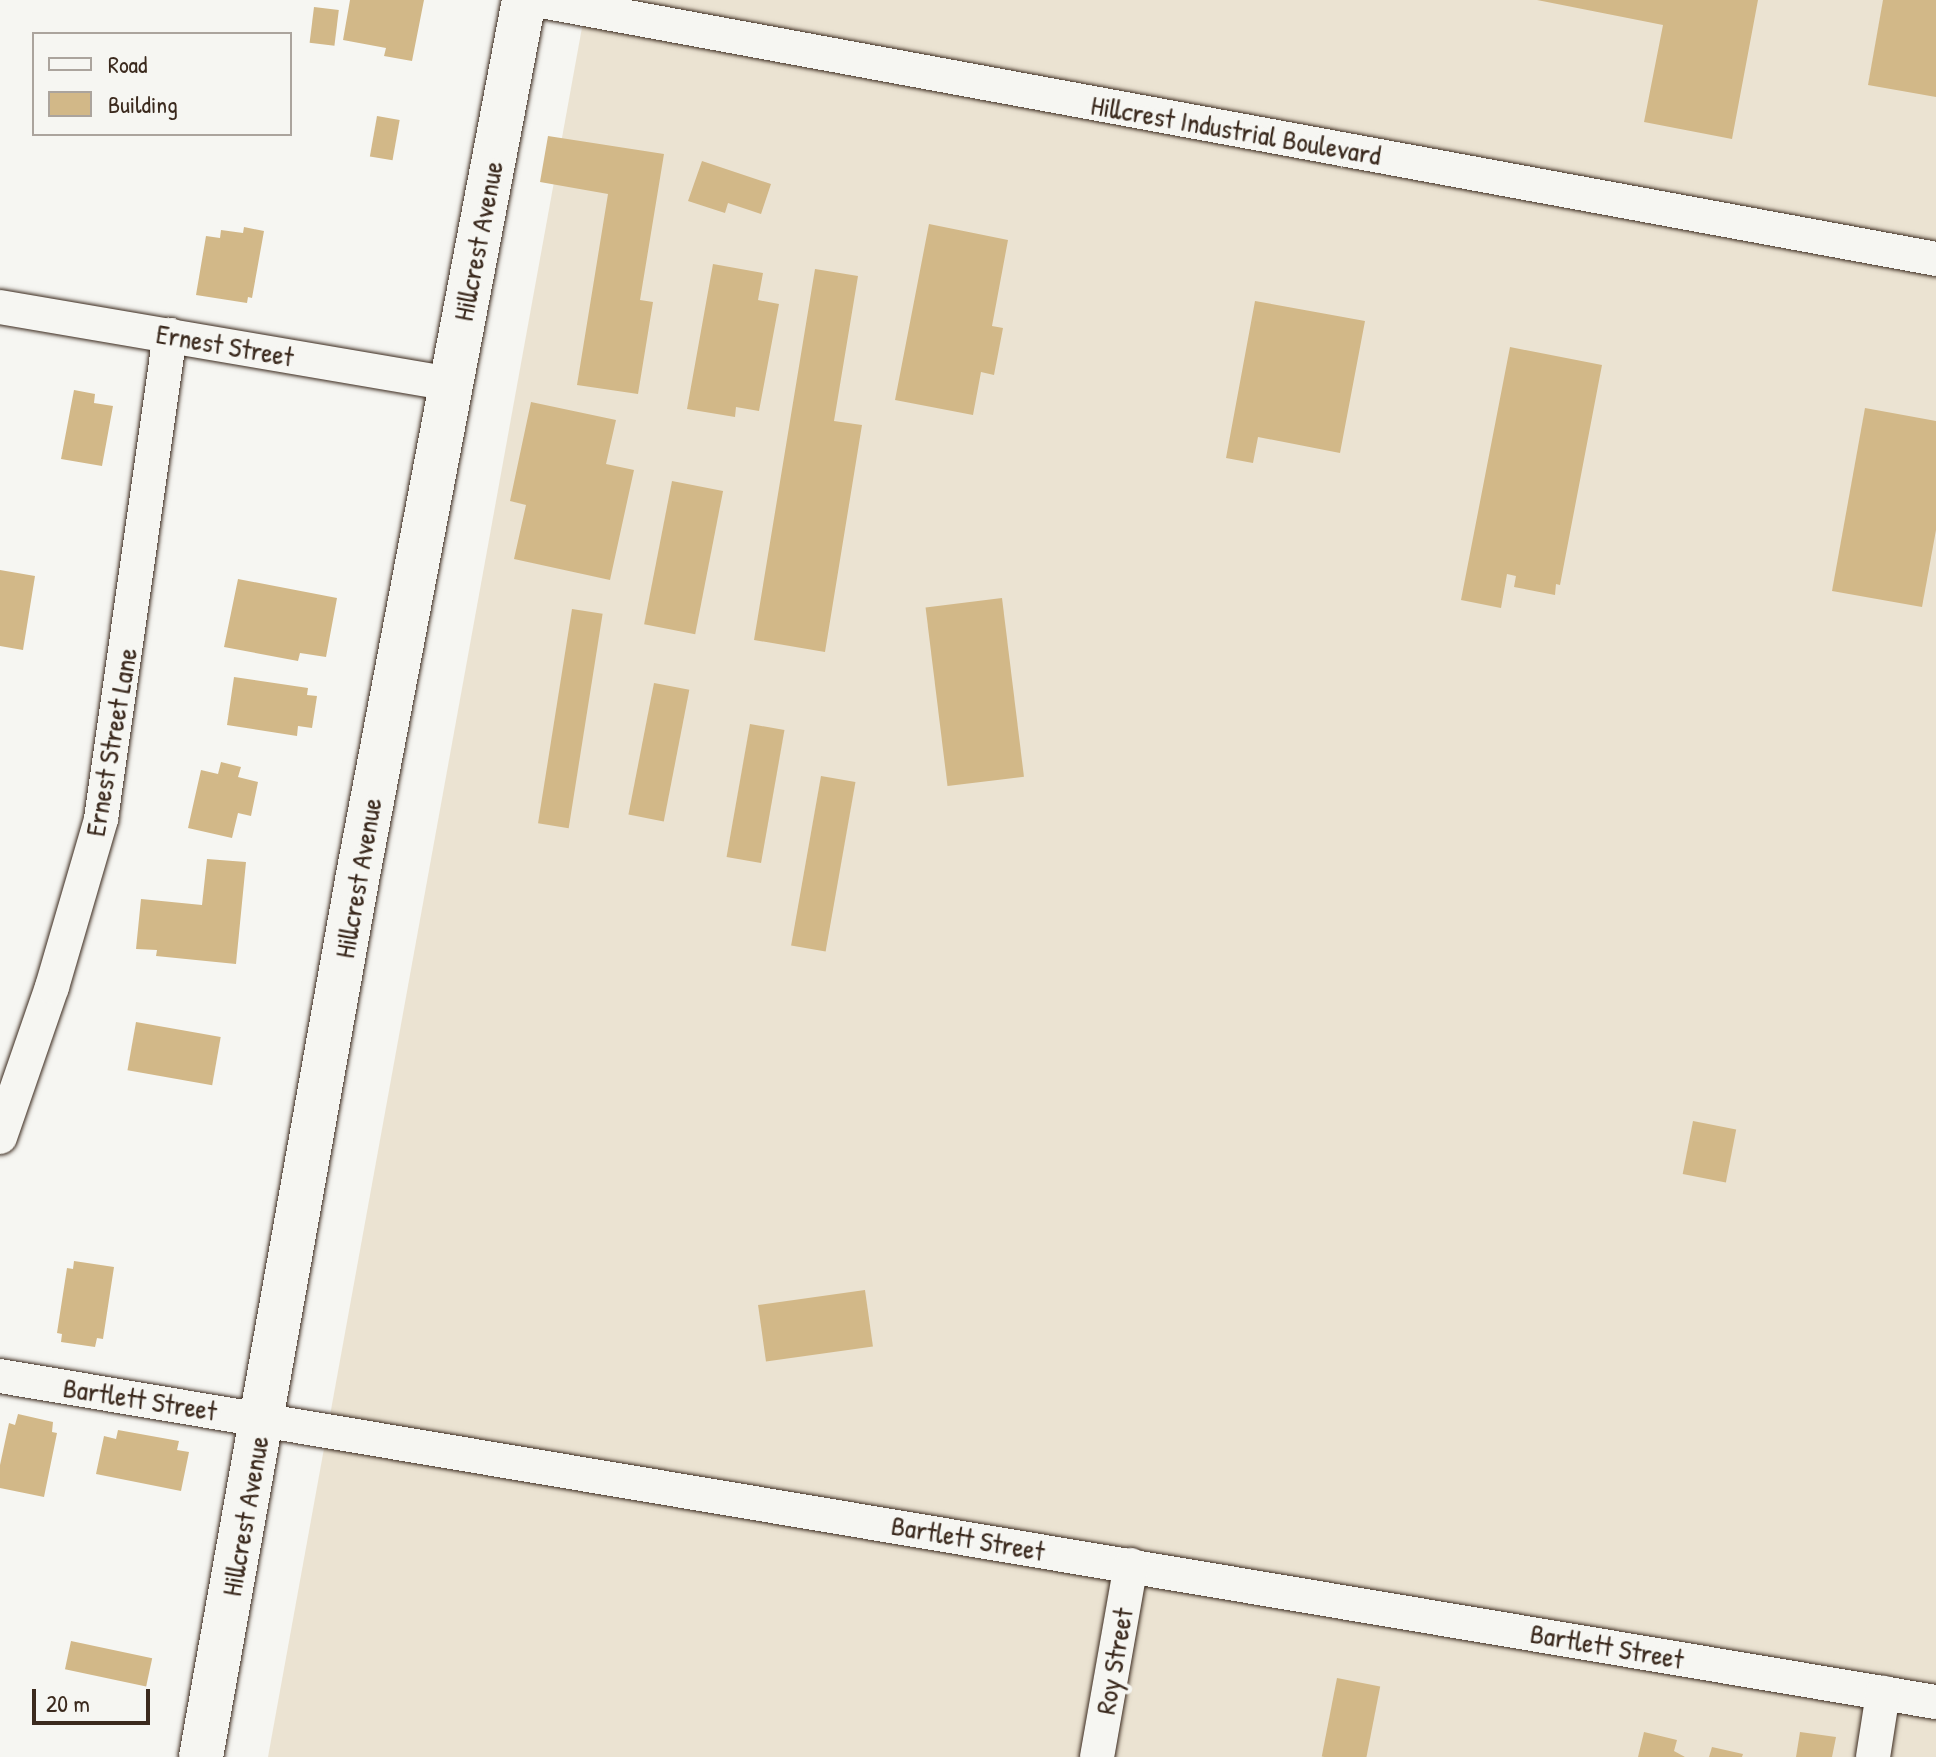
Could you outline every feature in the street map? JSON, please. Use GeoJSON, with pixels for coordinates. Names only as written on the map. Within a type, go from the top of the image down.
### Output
{"type":"FeatureCollection","features":[{"type":"Feature","properties":{"kind":"street","name":"Hillcrest Avenue"},"geometry":{"type":"LineString","coordinates":[[201,1757],[357,880],[524,0]]}},
{"type":"Feature","properties":{"kind":"street","name":"Hillcrest Industrial Boulevard"},"geometry":{"type":"LineString","coordinates":[[536,0],[1936,259]]}},
{"type":"Feature","properties":{"kind":"street","name":"Ernest Street"},"geometry":{"type":"LineString","coordinates":[[0,307],[450,384]]}},
{"type":"Feature","properties":{"kind":"street","name":"Ernest Street Lane"},"geometry":{"type":"LineString","coordinates":[[0,1137],[52,987],[101,819],[170,335]]}},
{"type":"Feature","properties":{"kind":"street","name":"Bartlett Street"},"geometry":{"type":"LineString","coordinates":[[0,1376],[1936,1702]]}},
{"type":"Feature","properties":{"kind":"street","name":"Roy Street"},"geometry":{"type":"LineString","coordinates":[[1097,1757],[1131,1565]]}},
{"type":"Feature","properties":{"kind":"street"},"geometry":{"type":"LineString","coordinates":[[1873,1757],[1883,1693]]}},
{"type":"Feature","properties":{"kind":"shaded area"},"geometry":{"type":"Polygon","coordinates":[[[587,0],[1936,0],[1936,1757],[268,1757],[587,0]]]}},
{"type":"Feature","properties":{"kind":"building"},"geometry":{"type":"Polygon","coordinates":[[[350,0],[424,0],[412,61],[384,56],[386,48],[343,40],[350,0]]]}},
{"type":"Feature","properties":{"kind":"building"},"geometry":{"type":"Polygon","coordinates":[[[1537,0],[1758,0],[1732,139],[1644,122],[1663,25],[1537,0]]]}},
{"type":"Feature","properties":{"kind":"building"},"geometry":{"type":"Polygon","coordinates":[[[1883,0],[1936,0],[1936,97],[1868,85],[1883,0]]]}},
{"type":"Feature","properties":{"kind":"building"},"geometry":{"type":"Polygon","coordinates":[[[314,7],[339,10],[334,46],[310,43],[314,7]]]}},
{"type":"Feature","properties":{"kind":"building"},"geometry":{"type":"Polygon","coordinates":[[[377,116],[400,120],[393,160],[370,156],[377,116]]]}},
{"type":"Feature","properties":{"kind":"building"},"geometry":{"type":"Polygon","coordinates":[[[548,136],[664,154],[640,300],[653,302],[638,394],[577,385],[608,194],[540,182],[548,136]]]}},
{"type":"Feature","properties":{"kind":"building"},"geometry":{"type":"Polygon","coordinates":[[[702,161],[771,184],[761,214],[728,203],[725,213],[688,201],[702,161]]]}},
{"type":"Feature","properties":{"kind":"building"},"geometry":{"type":"Polygon","coordinates":[[[929,224],[1008,240],[992,326],[1003,328],[994,375],[981,372],[973,415],[895,400],[929,224]]]}},
{"type":"Feature","properties":{"kind":"building"},"geometry":{"type":"Polygon","coordinates":[[[244,227],[264,231],[252,298],[248,297],[247,303],[196,295],[206,236],[220,238],[221,230],[243,233],[244,227]]]}},
{"type":"Feature","properties":{"kind":"building"},"geometry":{"type":"Polygon","coordinates":[[[713,264],[763,273],[758,300],[779,304],[759,411],[736,407],[735,417],[687,409],[713,264]]]}},
{"type":"Feature","properties":{"kind":"building"},"geometry":{"type":"Polygon","coordinates":[[[815,269],[858,276],[834,421],[862,425],[825,652],[754,640],[815,269]]]}},
{"type":"Feature","properties":{"kind":"building"},"geometry":{"type":"Polygon","coordinates":[[[1255,301],[1365,321],[1340,453],[1258,437],[1253,463],[1226,458],[1255,301]]]}},
{"type":"Feature","properties":{"kind":"building"},"geometry":{"type":"Polygon","coordinates":[[[1510,347],[1602,365],[1560,585],[1556,584],[1555,595],[1514,587],[1516,576],[1507,574],[1501,608],[1461,600],[1510,347]]]}},
{"type":"Feature","properties":{"kind":"building"},"geometry":{"type":"Polygon","coordinates":[[[74,390],[95,394],[94,403],[113,406],[102,466],[61,459],[74,390]]]}},
{"type":"Feature","properties":{"kind":"building"},"geometry":{"type":"Polygon","coordinates":[[[531,402],[616,420],[606,464],[634,470],[610,580],[514,559],[526,505],[510,501],[531,402]]]}},
{"type":"Feature","properties":{"kind":"building"},"geometry":{"type":"Polygon","coordinates":[[[1865,408],[1936,421],[1936,530],[1922,607],[1832,591],[1865,408]]]}},
{"type":"Feature","properties":{"kind":"building"},"geometry":{"type":"Polygon","coordinates":[[[672,481],[723,491],[695,634],[644,624],[672,481]]]}},
{"type":"Feature","properties":{"kind":"building"},"geometry":{"type":"Polygon","coordinates":[[[0,570],[35,576],[23,650],[0,646],[0,570]]]}},
{"type":"Feature","properties":{"kind":"building"},"geometry":{"type":"Polygon","coordinates":[[[238,579],[337,598],[326,657],[300,653],[298,661],[224,647],[238,579]]]}},
{"type":"Feature","properties":{"kind":"building"},"geometry":{"type":"Polygon","coordinates":[[[1002,598],[1024,777],[948,786],[926,607],[1002,598]]]}},
{"type":"Feature","properties":{"kind":"building"},"geometry":{"type":"Polygon","coordinates":[[[572,609],[603,614],[569,828],[538,823],[572,609]]]}},
{"type":"Feature","properties":{"kind":"building"},"geometry":{"type":"Polygon","coordinates":[[[234,677],[308,688],[307,695],[317,696],[312,728],[298,726],[297,736],[227,725],[234,677]]]}},
{"type":"Feature","properties":{"kind":"building"},"geometry":{"type":"Polygon","coordinates":[[[654,683],[689,690],[664,821],[628,815],[654,683]]]}},
{"type":"Feature","properties":{"kind":"building"},"geometry":{"type":"Polygon","coordinates":[[[750,724],[784,730],[761,863],[727,857],[750,724]]]}},
{"type":"Feature","properties":{"kind":"building"},"geometry":{"type":"Polygon","coordinates":[[[221,762],[241,767],[238,777],[258,782],[251,816],[238,813],[232,838],[188,828],[201,770],[218,774],[221,762]]]}},
{"type":"Feature","properties":{"kind":"building"},"geometry":{"type":"Polygon","coordinates":[[[821,776],[855,782],[826,951],[791,945],[821,776]]]}},
{"type":"Feature","properties":{"kind":"building"},"geometry":{"type":"Polygon","coordinates":[[[207,859],[246,862],[236,964],[156,956],[157,950],[136,949],[141,899],[202,905],[207,859]]]}},
{"type":"Feature","properties":{"kind":"building"},"geometry":{"type":"Polygon","coordinates":[[[136,1022],[221,1037],[212,1085],[127,1070],[136,1022]]]}},
{"type":"Feature","properties":{"kind":"building"},"geometry":{"type":"Polygon","coordinates":[[[1693,1121],[1736,1129],[1726,1182],[1683,1174],[1693,1121]]]}},
{"type":"Feature","properties":{"kind":"building"},"geometry":{"type":"Polygon","coordinates":[[[74,1261],[114,1267],[103,1339],[97,1338],[95,1347],[61,1342],[62,1334],[57,1333],[67,1268],[73,1269],[74,1261]]]}},
{"type":"Feature","properties":{"kind":"building"},"geometry":{"type":"Polygon","coordinates":[[[865,1290],[873,1346],[766,1361],[758,1305],[865,1290]]]}},
{"type":"Feature","properties":{"kind":"building"},"geometry":{"type":"Polygon","coordinates":[[[18,1414],[53,1422],[52,1432],[57,1433],[44,1497],[0,1488],[0,1465],[9,1423],[15,1425],[18,1414]]]}},
{"type":"Feature","properties":{"kind":"building"},"geometry":{"type":"Polygon","coordinates":[[[118,1430],[179,1441],[177,1450],[189,1452],[181,1491],[96,1474],[104,1436],[116,1439],[118,1430]]]}},
{"type":"Feature","properties":{"kind":"building"},"geometry":{"type":"Polygon","coordinates":[[[71,1641],[152,1658],[146,1687],[65,1669],[71,1641]]]}},
{"type":"Feature","properties":{"kind":"building"},"geometry":{"type":"Polygon","coordinates":[[[1337,1678],[1380,1686],[1366,1757],[1322,1757],[1337,1678]]]}},
{"type":"Feature","properties":{"kind":"building"},"geometry":{"type":"Polygon","coordinates":[[[1644,1732],[1677,1740],[1674,1751],[1685,1757],[1638,1757],[1644,1732]]]}},
{"type":"Feature","properties":{"kind":"building"},"geometry":{"type":"Polygon","coordinates":[[[1800,1732],[1836,1737],[1832,1757],[1796,1757],[1800,1732]]]}},
{"type":"Feature","properties":{"kind":"building"},"geometry":{"type":"Polygon","coordinates":[[[1712,1747],[1743,1754],[1742,1757],[1709,1757],[1712,1747]]]}}]}
